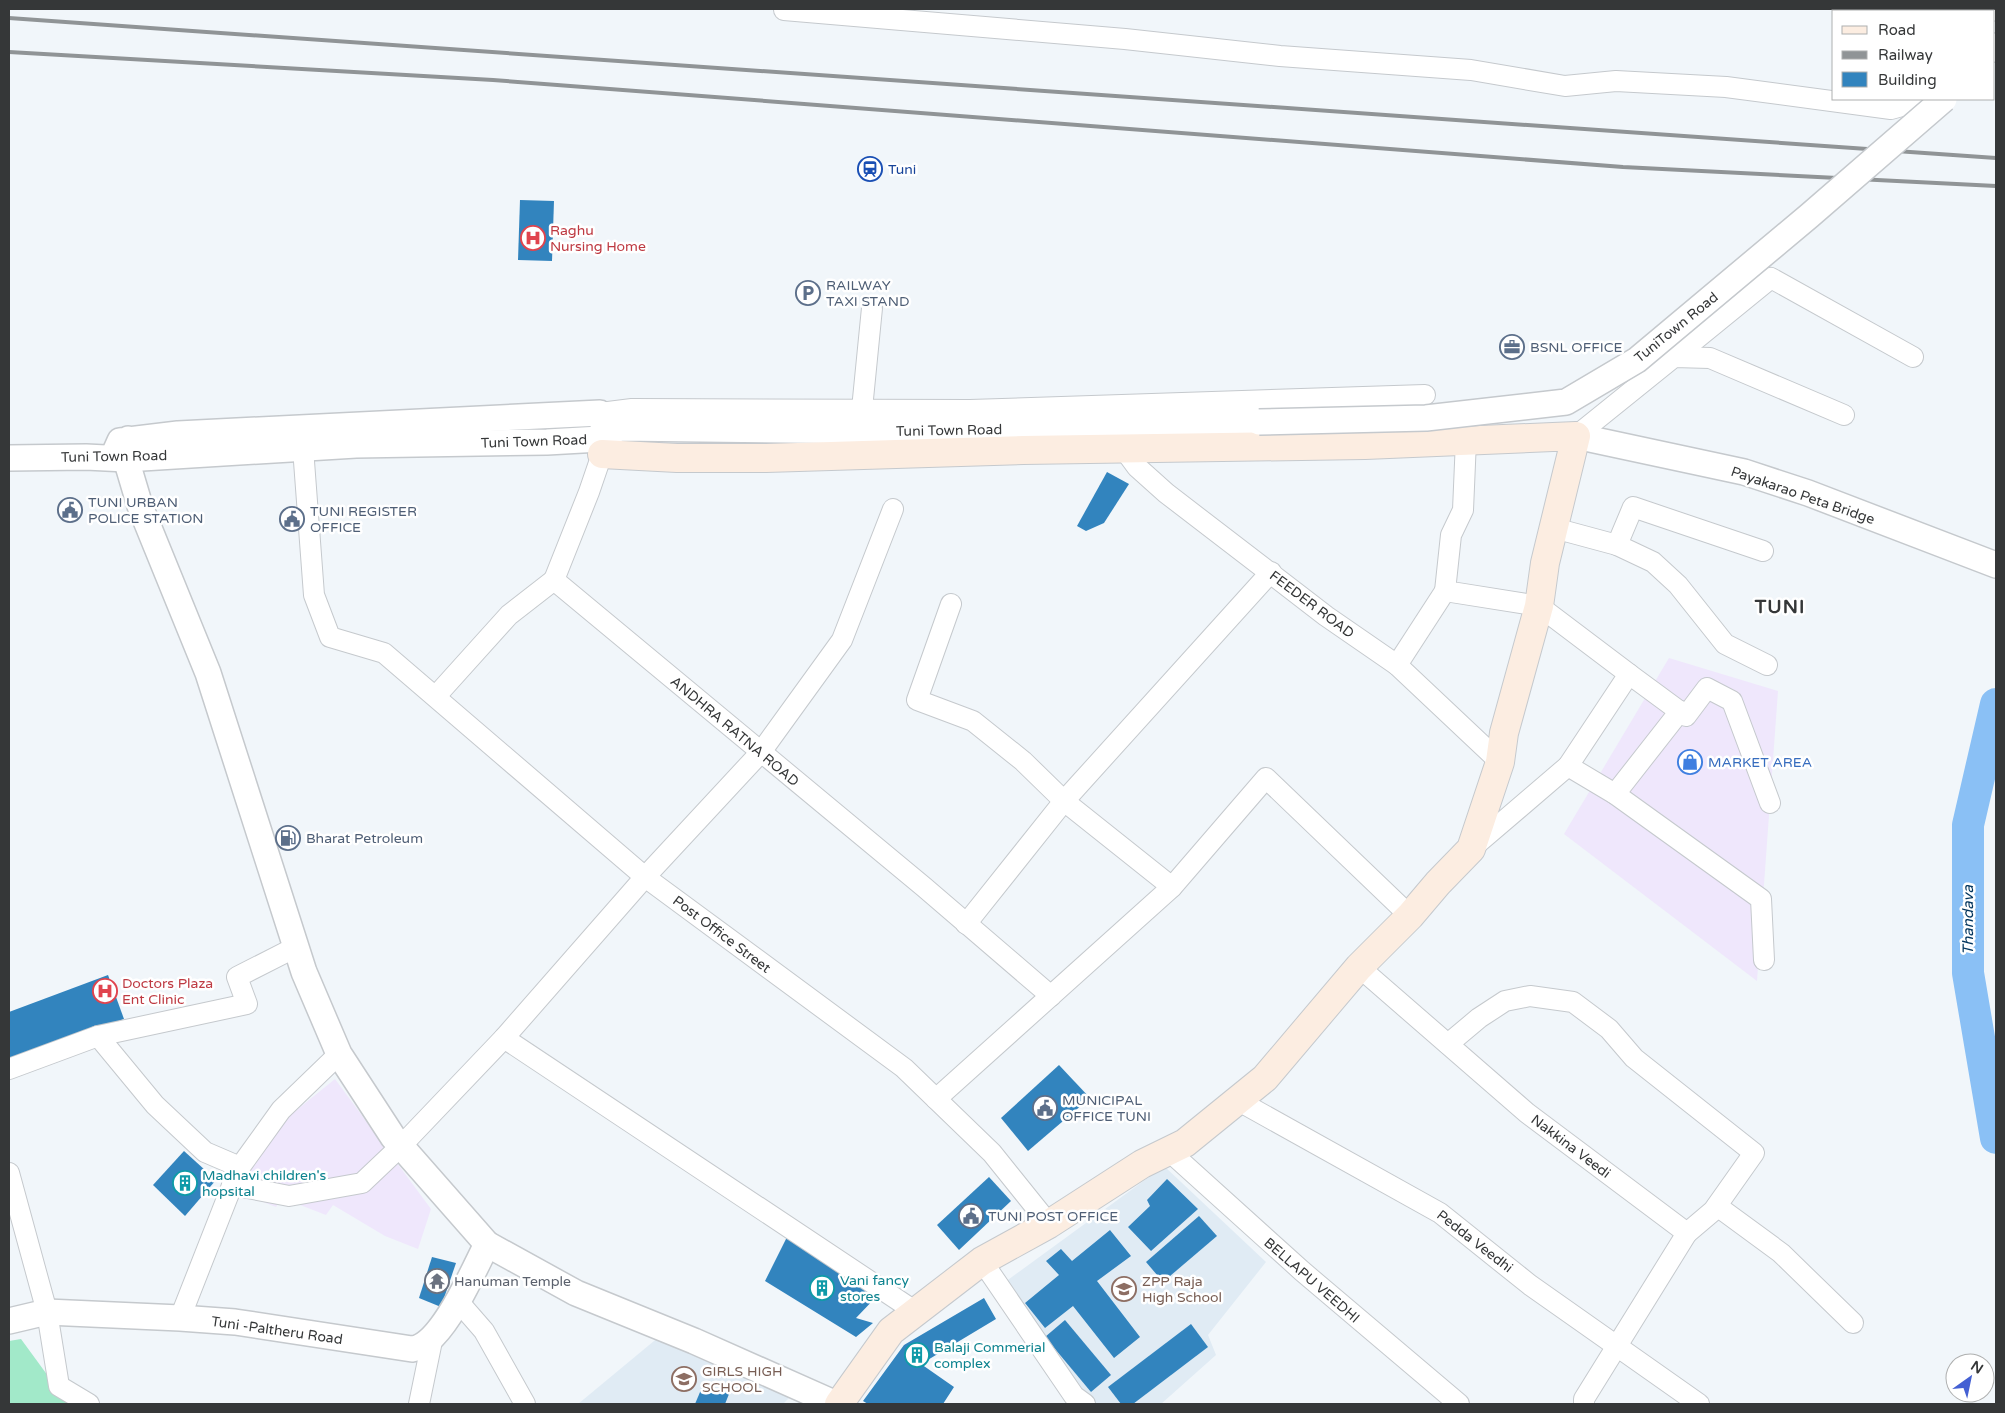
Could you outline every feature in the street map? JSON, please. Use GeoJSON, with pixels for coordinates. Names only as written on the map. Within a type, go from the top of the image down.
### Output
{"type":"FeatureCollection","features":[{"type":"Feature","properties":{"kind":"main road"},"geometry":{"type":"LineString","coordinates":[[615,438],[677,458],[766,458],[1123,448],[1365,445],[1576,436],[1538,606],[1504,733],[1500,762],[1472,849],[1438,883],[1410,916],[1359,967],[1265,1078],[1185,1144],[1142,1164],[1048,1224],[982,1261],[891,1331],[838,1404]]}},
{"type":"Feature","properties":{"kind":"street"},"geometry":{"type":"LineString","coordinates":[[784,10],[1116,38],[1280,56],[1471,70],[1565,86],[1616,80],[1726,86],[1891,109],[1923,100]]}},
{"type":"Feature","properties":{"kind":"street","name":"TuniTown Road"},"geometry":{"type":"LineString","coordinates":[[1259,422],[1426,418],[1566,402],[1637,360],[1809,216],[1943,100]]}},
{"type":"Feature","properties":{"kind":"street"},"geometry":{"type":"LineString","coordinates":[[1576,436],[1771,278],[1913,357]]}},
{"type":"Feature","properties":{"kind":"street"},"geometry":{"type":"LineString","coordinates":[[862,409],[872,308]]}},
{"type":"Feature","properties":{"kind":"street"},"geometry":{"type":"LineString","coordinates":[[1674,357],[1710,358],[1844,415]]}},
{"type":"Feature","properties":{"kind":"street"},"geometry":{"type":"LineString","coordinates":[[436,696],[509,615],[554,580],[589,492],[615,438],[600,413],[632,409],[1038,408],[1425,395]]}},
{"type":"Feature","properties":{"kind":"street","name":"Tuni Town Road"},"geometry":{"type":"LineString","coordinates":[[9,458],[86,457],[178,434],[600,413]]}},
{"type":"Feature","properties":{"kind":"street","name":"Tuni Town Road"},"geometry":{"type":"LineString","coordinates":[[9,442],[125,446],[302,448],[1259,422]]}},
{"type":"Feature","properties":{"kind":"street","name":"Payakarao Peta Bridge"},"geometry":{"type":"LineString","coordinates":[[1576,436],[1744,472],[1842,506],[1996,565]]}},
{"type":"Feature","properties":{"kind":"street"},"geometry":{"type":"LineString","coordinates":[[1397,665],[1445,591],[1451,535],[1463,510],[1466,440]]}},
{"type":"Feature","properties":{"kind":"street"},"geometry":{"type":"LineString","coordinates":[[125,446],[140,506],[208,673],[296,947],[339,1054],[401,1146],[487,1244],[576,1293],[694,1341],[838,1404]]}},
{"type":"Feature","properties":{"kind":"street","name":"Post Office Street"},"geometry":{"type":"LineString","coordinates":[[302,448],[314,595],[330,636],[384,653],[645,877],[904,1068],[992,1153],[1048,1224]]}},
{"type":"Feature","properties":{"kind":"street","name":"FEEDER ROAD"},"geometry":{"type":"LineString","coordinates":[[1123,448],[1137,467],[1166,493],[1245,555],[1272,572],[1326,616],[1397,665],[1500,762]]}},
{"type":"Feature","properties":{"kind":"street"},"geometry":{"type":"LineString","coordinates":[[1617,545],[1633,506],[1763,551]]}},
{"type":"Feature","properties":{"kind":"street"},"geometry":{"type":"LineString","coordinates":[[232,1186],[289,1196],[362,1183],[401,1146],[504,1038],[645,877],[761,752],[842,640],[893,509]]}},
{"type":"Feature","properties":{"kind":"street"},"geometry":{"type":"LineString","coordinates":[[1554,528],[1617,545],[1653,562],[1678,585],[1725,644],[1767,665]]}},
{"type":"Feature","properties":{"kind":"street"},"geometry":{"type":"LineString","coordinates":[[966,924],[1064,801],[1272,572]]}},
{"type":"Feature","properties":{"kind":"street","name":"ANDHRA RATNA ROAD"},"geometry":{"type":"LineString","coordinates":[[554,580],[1051,996]]}},
{"type":"Feature","properties":{"kind":"street"},"geometry":{"type":"LineString","coordinates":[[1445,591],[1538,606],[1686,716],[1707,688],[1732,701],[1770,803]]}},
{"type":"Feature","properties":{"kind":"street"},"geometry":{"type":"LineString","coordinates":[[952,604],[917,700],[973,721],[1023,761],[1064,801],[1172,887]]}},
{"type":"Feature","properties":{"kind":"street"},"geometry":{"type":"LineString","coordinates":[[1472,849],[1568,766],[1629,674]]}},
{"type":"Feature","properties":{"kind":"street"},"geometry":{"type":"LineString","coordinates":[[1615,794],[1680,711]]}},
{"type":"Feature","properties":{"kind":"street"},"geometry":{"type":"LineString","coordinates":[[1568,766],[1615,794],[1761,899],[1764,960]]}},
{"type":"Feature","properties":{"kind":"street"},"geometry":{"type":"LineString","coordinates":[[936,1099],[1172,887],[1266,778],[1410,916]]}},
{"type":"Feature","properties":{"kind":"street"},"geometry":{"type":"LineString","coordinates":[[9,1070],[98,1036],[247,1004],[237,977],[296,947]]}},
{"type":"Feature","properties":{"kind":"street","name":"Nakkina Veedi"},"geometry":{"type":"LineString","coordinates":[[1359,967],[1527,1113],[1687,1233]]}},
{"type":"Feature","properties":{"kind":"street"},"geometry":{"type":"LineString","coordinates":[[1448,1044],[1479,1018],[1505,1001],[1530,996],[1573,1002],[1610,1029],[1634,1058],[1754,1153],[1717,1206],[1687,1233],[1584,1399],[1584,1404]]}},
{"type":"Feature","properties":{"kind":"street"},"geometry":{"type":"LineString","coordinates":[[98,1036],[155,1105],[205,1152],[240,1167]]}},
{"type":"Feature","properties":{"kind":"street"},"geometry":{"type":"LineString","coordinates":[[504,1038],[916,1312]]}},
{"type":"Feature","properties":{"kind":"street"},"geometry":{"type":"LineString","coordinates":[[180,1318],[240,1167],[281,1110],[339,1054]]}},
{"type":"Feature","properties":{"kind":"street","name":"Pedda Veedhi"},"geometry":{"type":"LineString","coordinates":[[1237,1100],[1440,1212],[1530,1285],[1699,1404]]}},
{"type":"Feature","properties":{"kind":"street","name":"BELLAPU VEEDHI"},"geometry":{"type":"LineString","coordinates":[[1169,1151],[1302,1271],[1459,1404]]}},
{"type":"Feature","properties":{"kind":"street"},"geometry":{"type":"LineString","coordinates":[[9,1173],[47,1312],[59,1386],[89,1404]]}},
{"type":"Feature","properties":{"kind":"street"},"geometry":{"type":"LineString","coordinates":[[1717,1206],[1781,1253],[1853,1323]]}},
{"type":"Feature","properties":{"kind":"street","name":"Tuni -Paltheru Road"},"geometry":{"type":"LineString","coordinates":[[9,1321],[47,1312],[180,1318],[234,1322],[412,1349],[420,1348],[442,1327],[487,1244]]}},
{"type":"Feature","properties":{"kind":"street"},"geometry":{"type":"LineString","coordinates":[[982,1261],[1074,1396],[1085,1404]]}},
{"type":"Feature","properties":{"kind":"street"},"geometry":{"type":"LineString","coordinates":[[457,1300],[484,1331],[525,1404]]}},
{"type":"Feature","properties":{"kind":"street"},"geometry":{"type":"LineString","coordinates":[[420,1404],[433,1336]]}},
{"type":"Feature","properties":{"kind":"shaded area","name":"MARKET AREA"},"geometry":{"type":"Polygon","coordinates":[[[1669,658],[1778,691],[1757,981],[1564,834],[1669,658]]]}},
{"type":"Feature","properties":{"kind":"shaded area"},"geometry":{"type":"Polygon","coordinates":[[[335,1079],[431,1209],[418,1249],[385,1236],[333,1205],[326,1215],[282,1198],[276,1207],[237,1192],[248,1173],[288,1117],[335,1079]]]}},
{"type":"Feature","properties":{"kind":"shaded area","name":"ZPP Raja High School"},"geometry":{"type":"Polygon","coordinates":[[[1164,1166],[1266,1262],[1208,1335],[1216,1355],[1161,1404],[1095,1404],[1066,1373],[1001,1285],[1164,1166]]]}},
{"type":"Feature","properties":{"kind":"shaded area","name":"GIRLS HIGH SCHOOL"},"geometry":{"type":"Polygon","coordinates":[[[660,1336],[794,1393],[783,1404],[578,1404],[660,1336]]]}},
{"type":"Feature","properties":{"kind":"green space"},"geometry":{"type":"Polygon","coordinates":[[[21,1339],[59,1391],[77,1404],[9,1404],[9,1341],[21,1339]]]}},
{"type":"Feature","properties":{"kind":"building"},"geometry":{"type":"Polygon","coordinates":[[[520,200],[554,201],[552,261],[518,260],[520,200]]]}},
{"type":"Feature","properties":{"kind":"building"},"geometry":{"type":"Polygon","coordinates":[[[1107,472],[1129,484],[1104,523],[1086,531],[1077,526],[1107,472]]]}},
{"type":"Feature","properties":{"kind":"building"},"geometry":{"type":"Polygon","coordinates":[[[108,975],[124,1019],[9,1061],[9,1012],[108,975]]]}},
{"type":"Feature","properties":{"kind":"building","name":"MUNICIPAL OFFICE TUNI"},"geometry":{"type":"Polygon","coordinates":[[[1059,1065],[1090,1098],[1028,1151],[1001,1118],[1059,1065]]]}},
{"type":"Feature","properties":{"kind":"building","name":"Madhavi children's hopsital"},"geometry":{"type":"Polygon","coordinates":[[[184,1151],[216,1180],[185,1216],[153,1185],[184,1151]]]}},
{"type":"Feature","properties":{"kind":"building","name":"TUNI POST OFFICE"},"geometry":{"type":"Polygon","coordinates":[[[989,1177],[1011,1201],[959,1250],[937,1225],[989,1177]]]}},
{"type":"Feature","properties":{"kind":"building"},"geometry":{"type":"Polygon","coordinates":[[[1167,1179],[1198,1209],[1151,1251],[1128,1227],[1150,1206],[1147,1200],[1167,1179]]]}},
{"type":"Feature","properties":{"kind":"building"},"geometry":{"type":"Polygon","coordinates":[[[1199,1216],[1217,1236],[1163,1282],[1146,1262],[1199,1216]]]}},
{"type":"Feature","properties":{"kind":"building"},"geometry":{"type":"Polygon","coordinates":[[[1110,1230],[1131,1256],[1097,1281],[1140,1337],[1114,1358],[1073,1306],[1045,1328],[1025,1303],[1059,1275],[1046,1261],[1061,1249],[1072,1261],[1110,1230]]]}},
{"type":"Feature","properties":{"kind":"building","name":"Vani fancy stores"},"geometry":{"type":"Polygon","coordinates":[[[787,1237],[878,1295],[856,1318],[873,1323],[856,1337],[765,1281],[787,1237]]]}},
{"type":"Feature","properties":{"kind":"building","name":"Hanuman Temple"},"geometry":{"type":"Polygon","coordinates":[[[432,1257],[456,1263],[441,1307],[419,1298],[432,1257]]]}},
{"type":"Feature","properties":{"kind":"building","name":"Balaji Commerial complex"},"geometry":{"type":"Polygon","coordinates":[[[984,1298],[996,1319],[921,1364],[954,1387],[943,1404],[868,1404],[863,1401],[904,1345],[984,1298]]]}},
{"type":"Feature","properties":{"kind":"building"},"geometry":{"type":"Polygon","coordinates":[[[1065,1320],[1111,1375],[1091,1392],[1045,1337],[1065,1320]]]}},
{"type":"Feature","properties":{"kind":"building"},"geometry":{"type":"Polygon","coordinates":[[[1191,1324],[1208,1347],[1133,1404],[1121,1404],[1108,1387],[1191,1324]]]}},
{"type":"Feature","properties":{"kind":"building"},"geometry":{"type":"Polygon","coordinates":[[[703,1385],[729,1394],[725,1404],[695,1404],[703,1385]]]}},
{"type":"Feature","properties":{"kind":"waterway","name":"Thandava"},"geometry":{"type":"LineString","coordinates":[[1996,704],[1968,825],[1968,973],[1996,1138]]}},
{"type":"Feature","properties":{"kind":"railway"},"geometry":{"type":"LineString","coordinates":[[9,18],[1996,158]]}},
{"type":"Feature","properties":{"kind":"railway"},"geometry":{"type":"LineString","coordinates":[[9,52],[493,80],[1623,167],[1996,186]]}},
{"type":"Feature","properties":{"kind":"place","name":"Tuni"},"geometry":{"type":"Point","coordinates":[870,169]}},
{"type":"Feature","properties":{"kind":"place","name":"Raghu Nursing Home"},"geometry":{"type":"Point","coordinates":[533,238]}},
{"type":"Feature","properties":{"kind":"place","name":"RAILWAY TAXI STAND"},"geometry":{"type":"Point","coordinates":[808,293]}},
{"type":"Feature","properties":{"kind":"place","name":"BSNL OFFICE"},"geometry":{"type":"Point","coordinates":[1512,347]}},
{"type":"Feature","properties":{"kind":"place","name":"TUNI URBAN POLICE STATION"},"geometry":{"type":"Point","coordinates":[70,510]}},
{"type":"Feature","properties":{"kind":"place","name":"TUNI REGISTER OFFICE"},"geometry":{"type":"Point","coordinates":[292,519]}},
{"type":"Feature","properties":{"kind":"place","name":"MARKET AREA"},"geometry":{"type":"Point","coordinates":[1690,762]}},
{"type":"Feature","properties":{"kind":"place","name":"Bharat Petroleum"},"geometry":{"type":"Point","coordinates":[288,838]}},
{"type":"Feature","properties":{"kind":"place","name":"Doctors Plaza Ent Clinic"},"geometry":{"type":"Point","coordinates":[105,991]}},
{"type":"Feature","properties":{"kind":"place","name":"MUNICIPAL OFFICE TUNI"},"geometry":{"type":"Point","coordinates":[1045,1108]}},
{"type":"Feature","properties":{"kind":"place","name":"Madhavi children's hopsital"},"geometry":{"type":"Point","coordinates":[185,1183]}},
{"type":"Feature","properties":{"kind":"place","name":"TUNI POST OFFICE"},"geometry":{"type":"Point","coordinates":[971,1216]}},
{"type":"Feature","properties":{"kind":"place","name":"Hanuman Temple"},"geometry":{"type":"Point","coordinates":[437,1281]}},
{"type":"Feature","properties":{"kind":"place","name":"Vani fancy stores"},"geometry":{"type":"Point","coordinates":[822,1288]}},
{"type":"Feature","properties":{"kind":"place","name":"ZPP Raja High School"},"geometry":{"type":"Point","coordinates":[1124,1289]}},
{"type":"Feature","properties":{"kind":"place","name":"Balaji Commerial complex"},"geometry":{"type":"Point","coordinates":[917,1355]}},
{"type":"Feature","properties":{"kind":"place","name":"GIRLS HIGH SCHOOL"},"geometry":{"type":"Point","coordinates":[684,1379]}},
{"type":"Feature","properties":{"kind":"district","name":"TUNI"},"geometry":{"type":"Point","coordinates":[1780,606]}}]}
